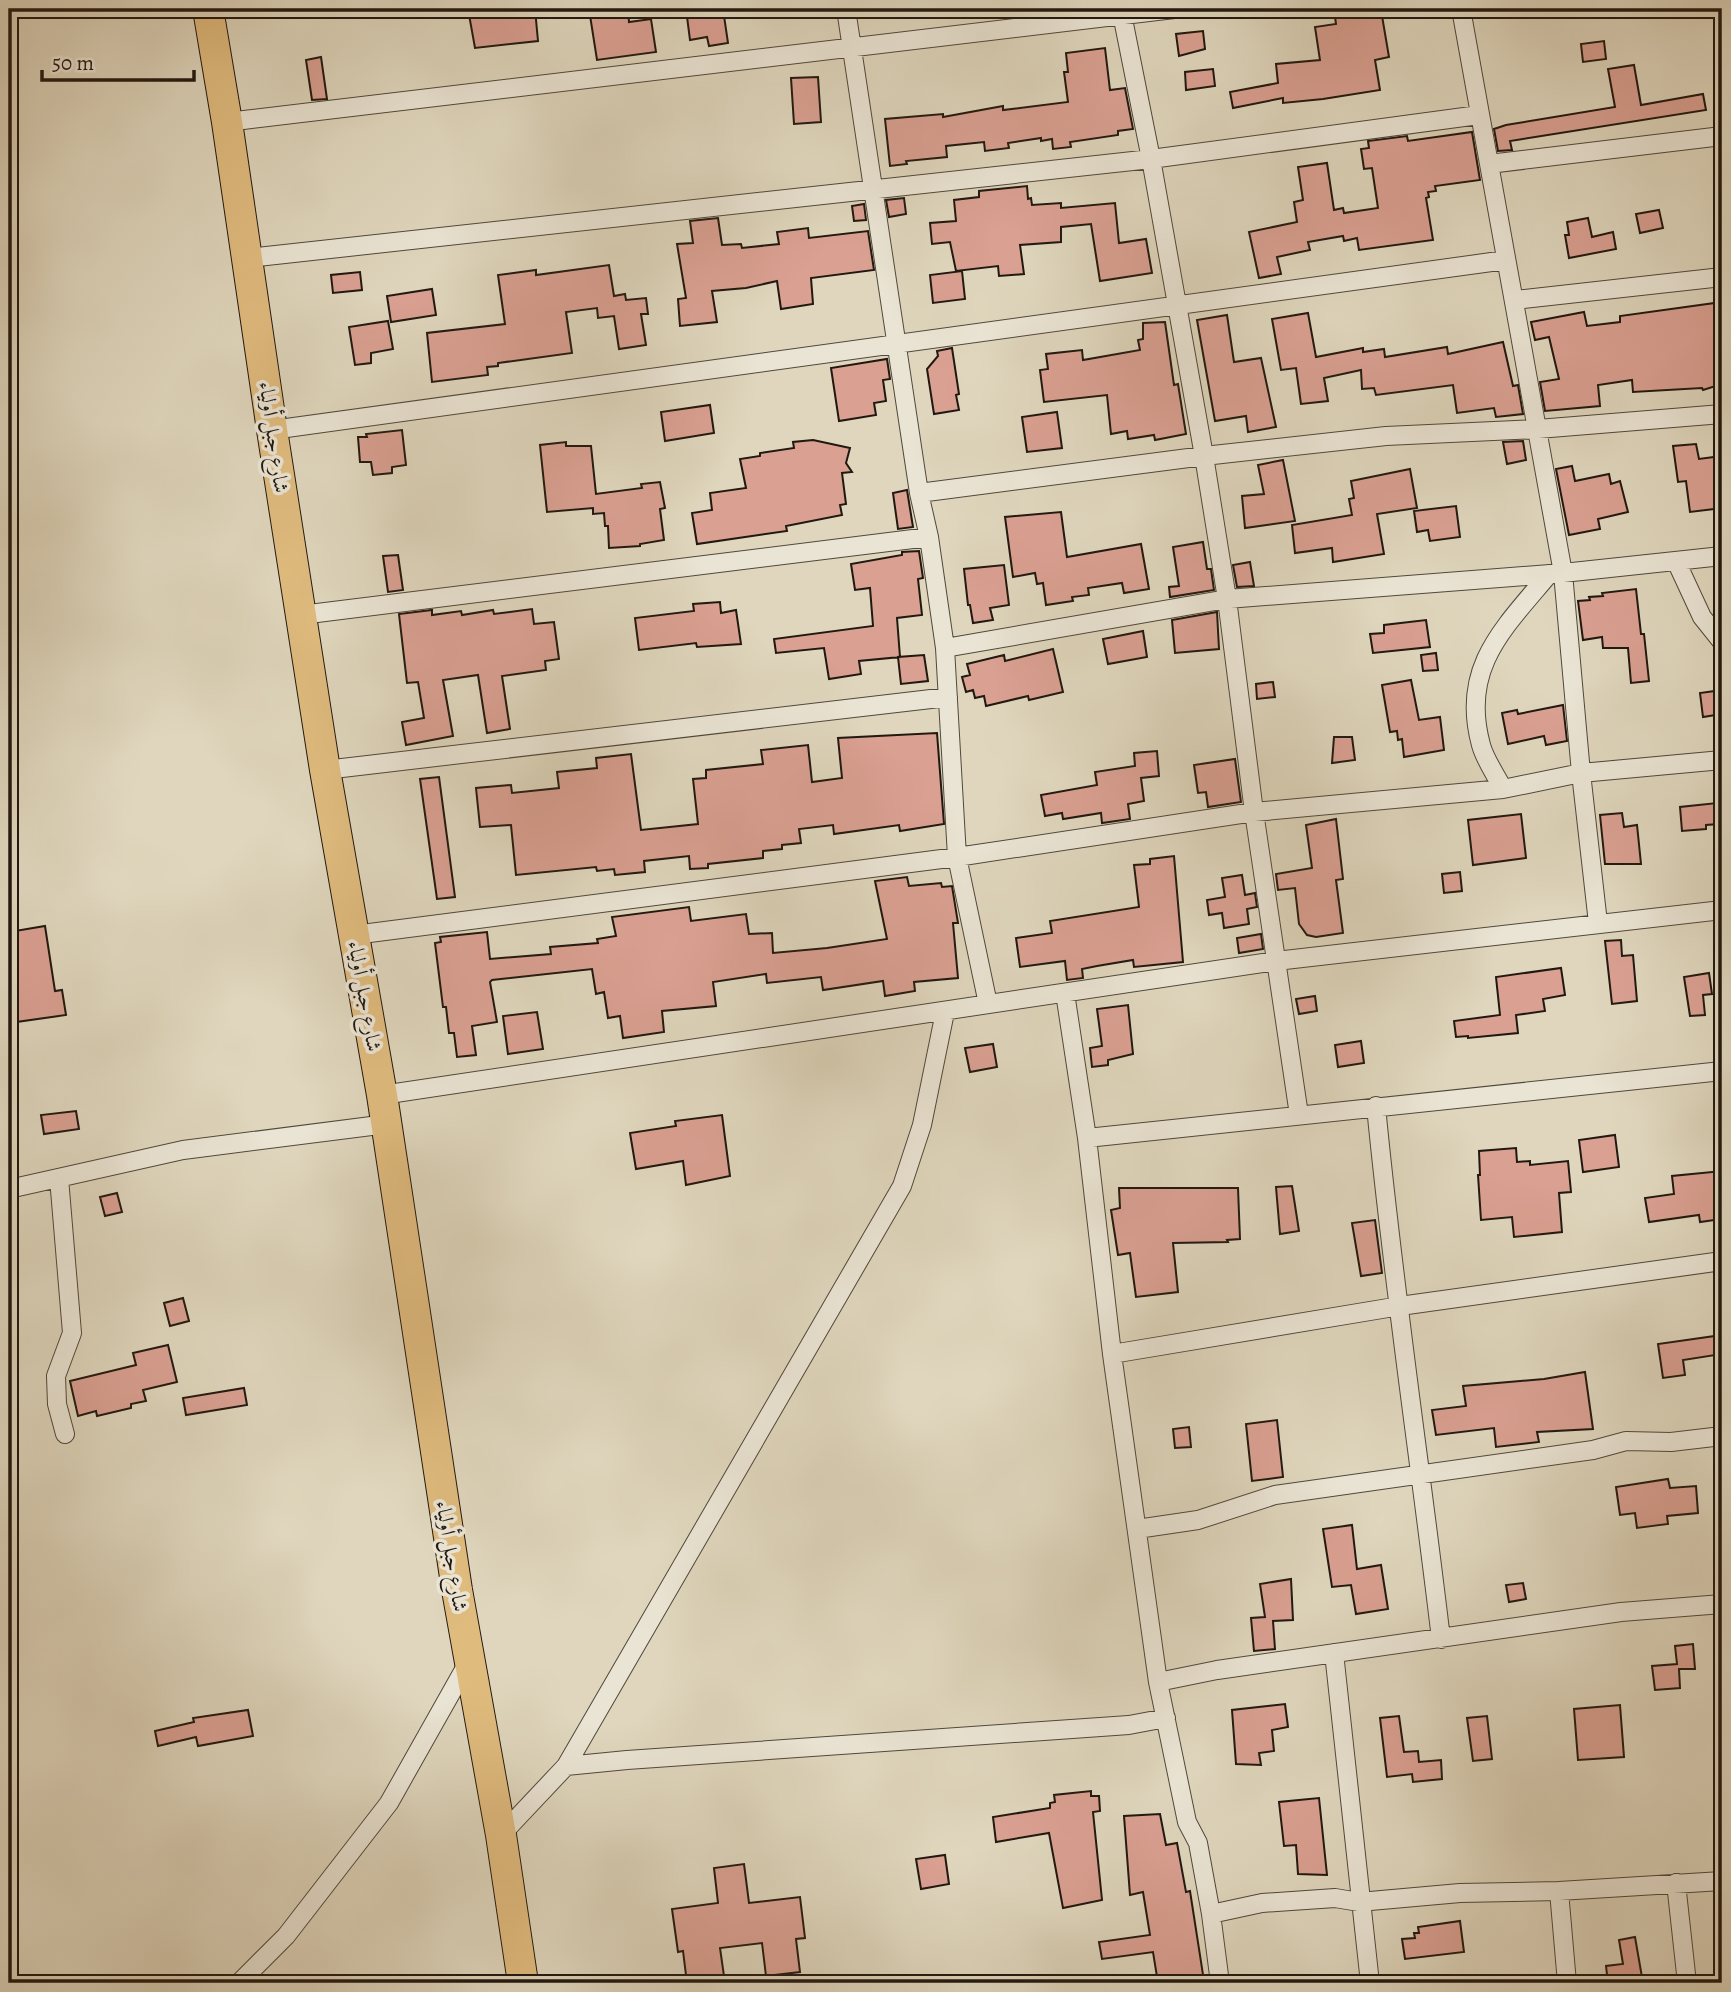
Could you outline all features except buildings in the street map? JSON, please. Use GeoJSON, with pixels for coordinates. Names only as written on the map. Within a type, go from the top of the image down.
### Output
{"type":"FeatureCollection","features":[{"type":"Feature","properties":{"kind":"highway","name":"شارع جبل أولياء"},"geometry":{"type":"LineString","coordinates":[[208,9],[301,615],[387,1124],[469,1661],[501,1835],[523,1983]]}},
{"type":"Feature","properties":{"kind":"street"},"geometry":{"type":"LineString","coordinates":[[846,9],[919,494],[929,537],[945,648],[957,856],[988,1004]]}},
{"type":"Feature","properties":{"kind":"street"},"geometry":{"type":"LineString","coordinates":[[227,122],[1121,12],[1174,9]]}},
{"type":"Feature","properties":{"kind":"street"},"geometry":{"type":"LineString","coordinates":[[1461,9],[1538,429],[1598,923]]}},
{"type":"Feature","properties":{"kind":"street"},"geometry":{"type":"LineString","coordinates":[[1121,12],[1151,159],[1204,456],[1227,599],[1254,812],[1299,1115]]}},
{"type":"Feature","properties":{"kind":"street"},"geometry":{"type":"LineString","coordinates":[[248,258],[1151,159],[1479,115]]}},
{"type":"Feature","properties":{"kind":"street"},"geometry":{"type":"LineString","coordinates":[[1489,164],[1722,135]]}},
{"type":"Feature","properties":{"kind":"street"},"geometry":{"type":"LineString","coordinates":[[272,430],[1507,260]]}},
{"type":"Feature","properties":{"kind":"street"},"geometry":{"type":"LineString","coordinates":[[1515,300],[1722,277]]}},
{"type":"Feature","properties":{"kind":"street"},"geometry":{"type":"LineString","coordinates":[[919,494],[1204,456],[1386,436],[1538,429],[1722,414]]}},
{"type":"Feature","properties":{"kind":"street"},"geometry":{"type":"LineString","coordinates":[[301,615],[929,537]]}},
{"type":"Feature","properties":{"kind":"street"},"geometry":{"type":"LineString","coordinates":[[945,648],[1227,599],[1556,573],[1722,556]]}},
{"type":"Feature","properties":{"kind":"street"},"geometry":{"type":"LineString","coordinates":[[1676,561],[1702,617],[1722,642]]}},
{"type":"Feature","properties":{"kind":"street"},"geometry":{"type":"LineString","coordinates":[[1503,789],[1482,748],[1476,687],[1498,635],[1556,573]]}},
{"type":"Feature","properties":{"kind":"street"},"geometry":{"type":"LineString","coordinates":[[326,770],[948,697]]}},
{"type":"Feature","properties":{"kind":"street"},"geometry":{"type":"LineString","coordinates":[[354,935],[957,856],[1254,812],[1503,789],[1581,773],[1722,760]]}},
{"type":"Feature","properties":{"kind":"street"},"geometry":{"type":"LineString","coordinates":[[382,1095],[1276,961],[1722,910]]}},
{"type":"Feature","properties":{"kind":"street"},"geometry":{"type":"LineString","coordinates":[[1065,993],[1087,1138],[1112,1354],[1158,1682],[1187,1822],[1198,1843],[1220,1983]]}},
{"type":"Feature","properties":{"kind":"street"},"geometry":{"type":"LineString","coordinates":[[501,1835],[566,1766],[902,1186],[922,1125],[945,1012]]}},
{"type":"Feature","properties":{"kind":"street"},"geometry":{"type":"LineString","coordinates":[[1087,1138],[1722,1071]]}},
{"type":"Feature","properties":{"kind":"street"},"geometry":{"type":"LineString","coordinates":[[1376,1107],[1387,1222],[1400,1306],[1408,1391],[1422,1475],[1441,1639]]}},
{"type":"Feature","properties":{"kind":"street"},"geometry":{"type":"LineString","coordinates":[[9,1189],[183,1150],[387,1124]]}},
{"type":"Feature","properties":{"kind":"street"},"geometry":{"type":"LineString","coordinates":[[59,1178],[72,1333],[56,1376],[57,1404],[65,1434]]}},
{"type":"Feature","properties":{"kind":"street"},"geometry":{"type":"LineString","coordinates":[[1112,1354],[1400,1306],[1722,1261]]}},
{"type":"Feature","properties":{"kind":"street"},"geometry":{"type":"LineString","coordinates":[[1137,1529],[1198,1521],[1275,1495],[1593,1450],[1626,1441],[1671,1442],[1722,1436]]}},
{"type":"Feature","properties":{"kind":"street"},"geometry":{"type":"LineString","coordinates":[[1158,1682],[1217,1670],[1621,1612],[1722,1604]]}},
{"type":"Feature","properties":{"kind":"street"},"geometry":{"type":"LineString","coordinates":[[1334,1653],[1359,1902],[1370,1983]]}},
{"type":"Feature","properties":{"kind":"street"},"geometry":{"type":"LineString","coordinates":[[239,1983],[286,1936],[389,1803],[469,1661]]}},
{"type":"Feature","properties":{"kind":"street"},"geometry":{"type":"LineString","coordinates":[[566,1766],[1129,1725],[1166,1718]]}},
{"type":"Feature","properties":{"kind":"street"},"geometry":{"type":"LineString","coordinates":[[1211,1914],[1262,1903],[1335,1898],[1359,1902],[1460,1894],[1722,1881]]}},
{"type":"Feature","properties":{"kind":"street"},"geometry":{"type":"LineString","coordinates":[[1676,1883],[1687,1983]]}},
{"type":"Feature","properties":{"kind":"street"},"geometry":{"type":"LineString","coordinates":[[1559,1891],[1567,1983]]}}]}
